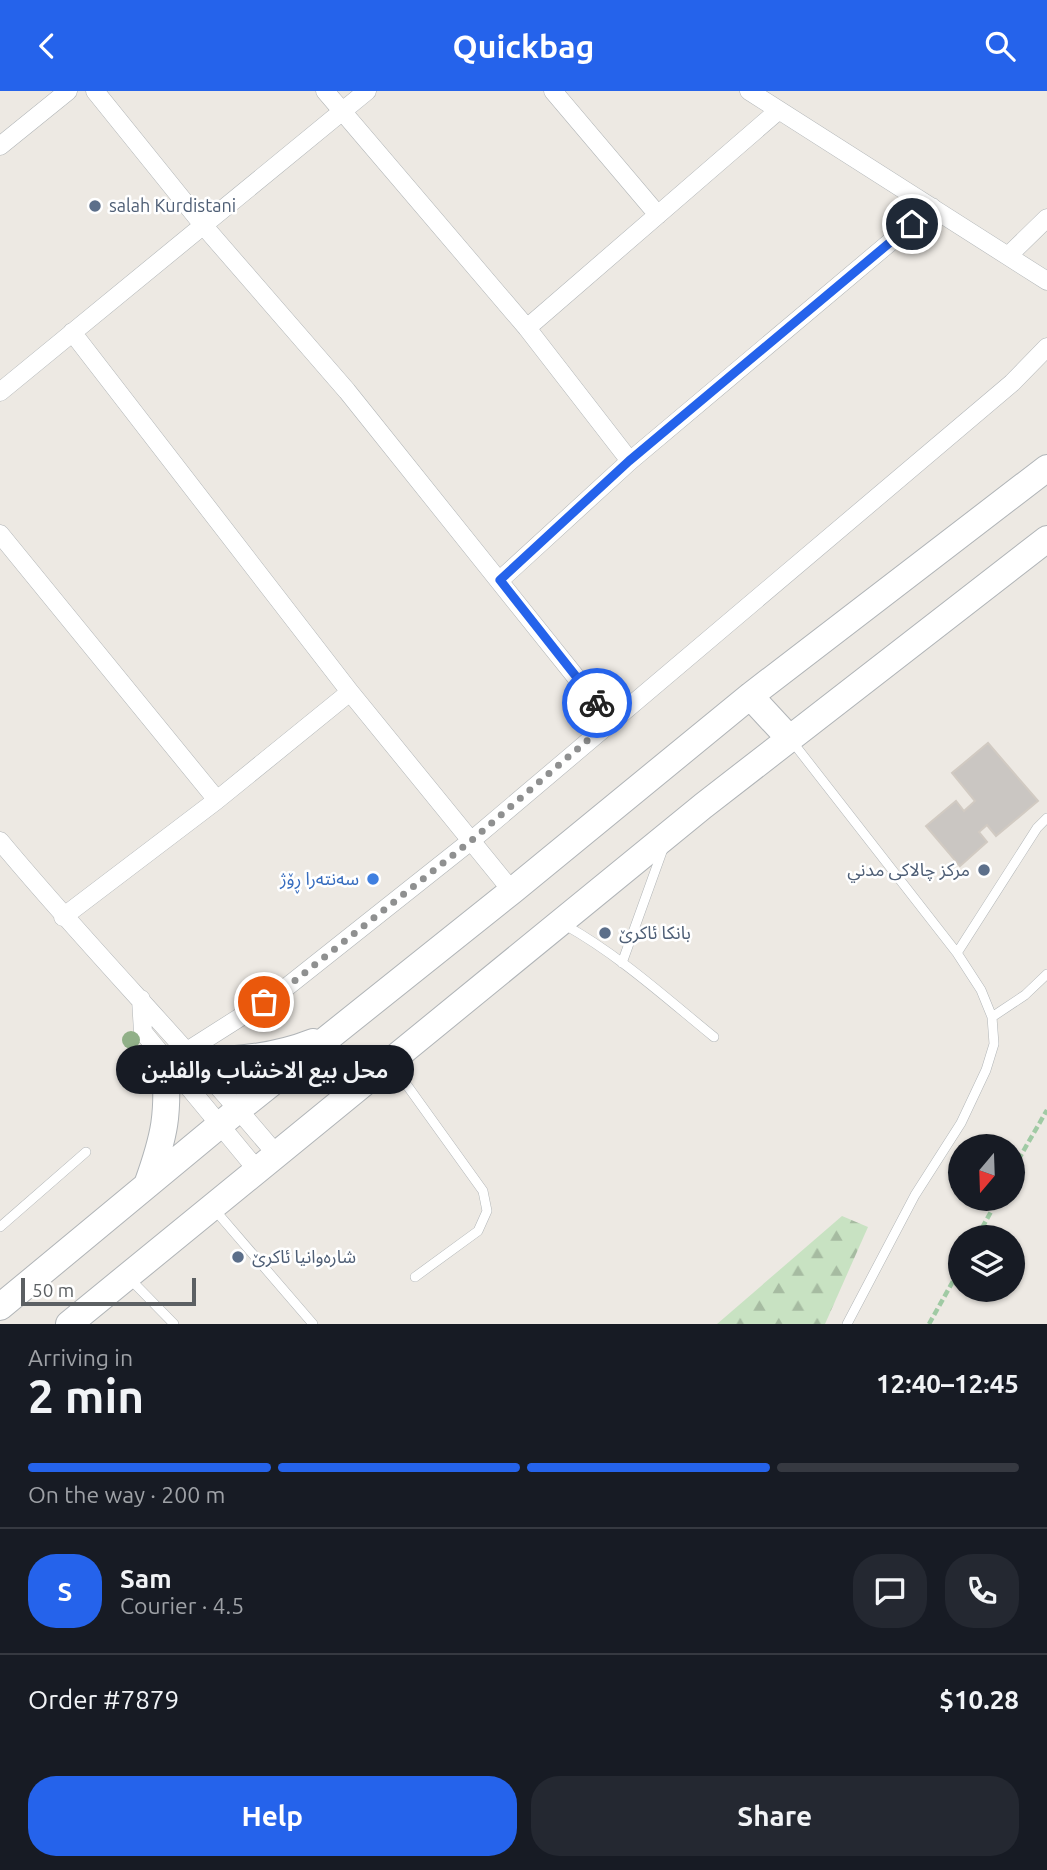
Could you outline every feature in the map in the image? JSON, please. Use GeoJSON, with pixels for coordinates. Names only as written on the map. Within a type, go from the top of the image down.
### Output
{"type":"FeatureCollection","features":[{"type":"Feature","properties":{"kind":"main road"},"geometry":{"type":"LineString","coordinates":[[0,1307],[750,696],[1047,468]]}},
{"type":"Feature","properties":{"kind":"main road"},"geometry":{"type":"LineString","coordinates":[[69,1324],[668,835],[1047,539]]}},
{"type":"Feature","properties":{"kind":"main road"},"geometry":{"type":"LineString","coordinates":[[750,696],[789,738]]}},
{"type":"Feature","properties":{"kind":"main road"},"geometry":{"type":"LineString","coordinates":[[146,1186],[162,1142],[183,1057],[260,1058],[295,1049],[337,1032]]}},
{"type":"Feature","properties":{"kind":"street"},"geometry":{"type":"LineString","coordinates":[[0,146],[68,91]]}},
{"type":"Feature","properties":{"kind":"street"},"geometry":{"type":"LineString","coordinates":[[95,91],[203,225],[347,391],[611,720]]}},
{"type":"Feature","properties":{"kind":"street"},"geometry":{"type":"LineString","coordinates":[[324,91],[527,328],[629,461]]}},
{"type":"Feature","properties":{"kind":"street"},"geometry":{"type":"LineString","coordinates":[[0,393],[367,91]]}},
{"type":"Feature","properties":{"kind":"street"},"geometry":{"type":"LineString","coordinates":[[553,91],[658,215]]}},
{"type":"Feature","properties":{"kind":"street"},"geometry":{"type":"LineString","coordinates":[[757,93],[779,110],[1047,281]]}},
{"type":"Feature","properties":{"kind":"street"},"geometry":{"type":"LineString","coordinates":[[527,328],[779,110]]}},
{"type":"Feature","properties":{"kind":"street"},"geometry":{"type":"LineString","coordinates":[[500,580],[629,461],[932,207]]}},
{"type":"Feature","properties":{"kind":"street"},"geometry":{"type":"LineString","coordinates":[[1009,255],[1047,218]]}},
{"type":"Feature","properties":{"kind":"street"},"geometry":{"type":"LineString","coordinates":[[72,332],[350,692],[512,891]]}},
{"type":"Feature","properties":{"kind":"street"},"geometry":{"type":"LineString","coordinates":[[183,1057],[283,990],[472,840],[1012,383],[1047,347]]}},
{"type":"Feature","properties":{"kind":"street"},"geometry":{"type":"LineString","coordinates":[[0,534],[217,800]]}},
{"type":"Feature","properties":{"kind":"street"},"geometry":{"type":"LineString","coordinates":[[63,917],[217,800],[350,692]]}},
{"type":"Feature","properties":{"kind":"street"},"geometry":{"type":"LineString","coordinates":[[0,841],[63,917],[141,999],[229,1118],[267,1163]]}},
{"type":"Feature","properties":{"kind":"street"},"geometry":{"type":"LineString","coordinates":[[141,999],[143,1032],[183,1057],[267,1163]]}},
{"type":"Feature","properties":{"kind":"lane"},"geometry":{"type":"LineString","coordinates":[[789,738],[957,953],[981,990],[992,1017],[994,1044],[986,1070],[961,1123],[915,1195],[847,1324]]}},
{"type":"Feature","properties":{"kind":"lane"},"geometry":{"type":"LineString","coordinates":[[957,953],[1037,828],[1047,818]]}},
{"type":"Feature","properties":{"kind":"lane"},"geometry":{"type":"LineString","coordinates":[[622,963],[668,835]]}},
{"type":"Feature","properties":{"kind":"lane"},"geometry":{"type":"LineString","coordinates":[[561,922],[622,963],[714,1037]]}},
{"type":"Feature","properties":{"kind":"lane"},"geometry":{"type":"LineString","coordinates":[[992,1017],[1025,995],[1047,974]]}},
{"type":"Feature","properties":{"kind":"lane"},"geometry":{"type":"LineString","coordinates":[[390,1061],[482,1191],[487,1210],[478,1231],[415,1277]]}},
{"type":"Feature","properties":{"kind":"lane"},"geometry":{"type":"LineString","coordinates":[[0,1227],[86,1152]]}},
{"type":"Feature","properties":{"kind":"lane"},"geometry":{"type":"LineString","coordinates":[[212,1206],[313,1324]]}},
{"type":"Feature","properties":{"kind":"lane"},"geometry":{"type":"LineString","coordinates":[[127,1276],[174,1324]]}},
{"type":"Feature","properties":{"kind":"path"},"geometry":{"type":"LineString","coordinates":[[1026,1146],[1047,1110]]}},
{"type":"Feature","properties":{"kind":"path"},"geometry":{"type":"LineString","coordinates":[[929,1324],[948,1290]]}},
{"type":"Feature","properties":{"kind":"green space"},"geometry":{"type":"Polygon","coordinates":[[[842,1216],[868,1227],[825,1324],[717,1324],[842,1216]]]}},
{"type":"Feature","properties":{"kind":"building"},"geometry":{"type":"Polygon","coordinates":[[[988,743],[1038,801],[996,836],[987,825],[979,832],[987,842],[960,866],[926,826],[956,801],[964,811],[975,801],[952,773],[988,743]]]}},
{"type":"Feature","properties":{"kind":"way so far"},"geometry":{"type":"LineString","coordinates":[[264,1002],[283,990],[472,840],[611,720],[597,703]]}},
{"type":"Feature","properties":{"kind":"place","name":"salah Kurdistani"},"geometry":{"type":"Point","coordinates":[95,206]}},
{"type":"Feature","properties":{"kind":"place","name":"مركز چالاکى مدني"},"geometry":{"type":"Point","coordinates":[984,870]}},
{"type":"Feature","properties":{"kind":"place","name":"سەنتەرا ڕۆژ"},"geometry":{"type":"Point","coordinates":[373,879]}},
{"type":"Feature","properties":{"kind":"place","name":"بانکا ئاکرێ"},"geometry":{"type":"Point","coordinates":[605,933]}},
{"type":"Feature","properties":{"kind":"place","name":"محل بيع الاخشاب والفلين"},"geometry":{"type":"Point","coordinates":[264,1002]}},
{"type":"Feature","properties":{"kind":"place","name":"شارەوانیا ئاکرێ"},"geometry":{"type":"Point","coordinates":[238,1257]}},
{"type":"Feature","properties":{"kind":"route"},"geometry":{"type":"LineString","coordinates":[[597,703],[500,580],[629,461],[912,224]]}}]}
